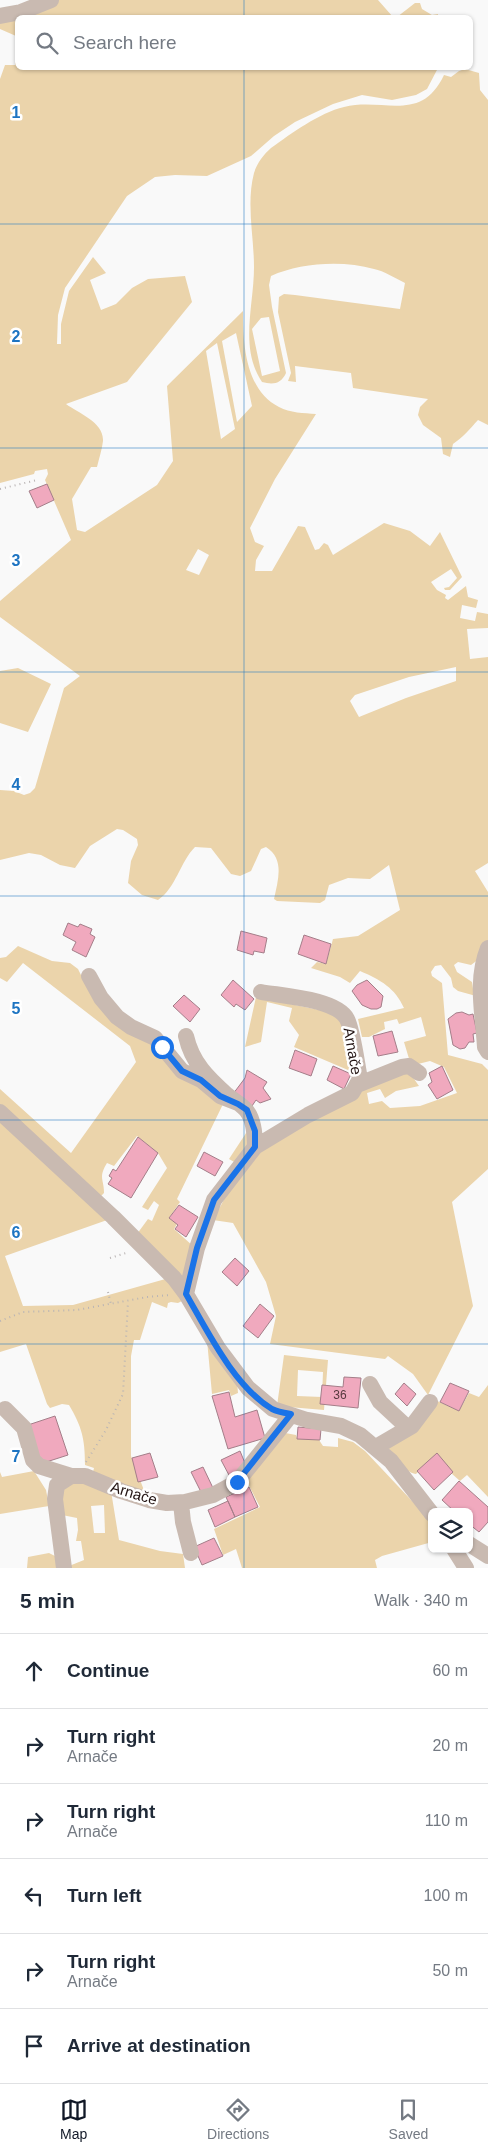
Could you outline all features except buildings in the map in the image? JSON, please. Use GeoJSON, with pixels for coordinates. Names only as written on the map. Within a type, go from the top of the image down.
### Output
{"type":"FeatureCollection","features":[{"type":"Feature","properties":{"kind":"street"},"geometry":{"type":"LineString","coordinates":[[0,16],[20,12],[50,0]]}},
{"type":"Feature","properties":{"kind":"street"},"geometry":{"type":"LineString","coordinates":[[488,948],[482,964],[481,983],[485,1047],[488,1052]]}},
{"type":"Feature","properties":{"kind":"street"},"geometry":{"type":"LineString","coordinates":[[89,976],[101,998],[117,1017],[131,1027],[154,1038],[182,1071],[201,1080],[220,1096],[247,1110],[255,1131],[255,1147]]}},
{"type":"Feature","properties":{"kind":"street","name":"Arnače"},"geometry":{"type":"LineString","coordinates":[[186,1294],[197,1248],[214,1200],[255,1147],[308,1115],[352,1093],[360,1079],[348,1021],[341,1011],[305,999],[261,992]]}},
{"type":"Feature","properties":{"kind":"street"},"geometry":{"type":"LineString","coordinates":[[186,1036],[189,1050],[197,1065],[238,1104]]}},
{"type":"Feature","properties":{"kind":"street"},"geometry":{"type":"LineString","coordinates":[[357,1085],[402,1067],[409,1066],[419,1073]]}},
{"type":"Feature","properties":{"kind":"street"},"geometry":{"type":"LineString","coordinates":[[0,1112],[147,1250],[186,1294],[218,1348],[248,1388],[273,1409],[341,1426],[360,1435],[376,1447],[404,1475],[428,1508]]}},
{"type":"Feature","properties":{"kind":"street"},"geometry":{"type":"LineString","coordinates":[[370,1384],[380,1402],[408,1428]]}},
{"type":"Feature","properties":{"kind":"street"},"geometry":{"type":"LineString","coordinates":[[376,1447],[408,1428],[423,1414],[430,1402]]}},
{"type":"Feature","properties":{"kind":"street"},"geometry":{"type":"LineString","coordinates":[[5,1409],[24,1428],[33,1460],[39,1466],[55,1500]]}},
{"type":"Feature","properties":{"kind":"street","name":"Arnače"},"geometry":{"type":"LineString","coordinates":[[39,1466],[71,1476],[85,1476],[148,1500],[181,1503],[213,1495],[237,1482],[291,1414]]}},
{"type":"Feature","properties":{"kind":"street"},"geometry":{"type":"LineString","coordinates":[[64,1568],[55,1500],[57,1485],[71,1476]]}},
{"type":"Feature","properties":{"kind":"street"},"geometry":{"type":"LineString","coordinates":[[181,1503],[183,1522],[191,1552]]}},
{"type":"Feature","properties":{"kind":"street"},"geometry":{"type":"LineString","coordinates":[[473,1547],[488,1556]]}},
{"type":"Feature","properties":{"kind":"street"},"geometry":{"type":"LineString","coordinates":[[457,1553],[466,1568]]}},
{"type":"Feature","properties":{"kind":"path"},"geometry":{"type":"LineString","coordinates":[[0,489],[37,480]]}},
{"type":"Feature","properties":{"kind":"path"},"geometry":{"type":"LineString","coordinates":[[110,1258],[130,1252],[131,1254],[147,1250]]}},
{"type":"Feature","properties":{"kind":"path"},"geometry":{"type":"LineString","coordinates":[[108,1292],[111,1304]]}},
{"type":"Feature","properties":{"kind":"path"},"geometry":{"type":"LineString","coordinates":[[0,1321],[23,1312],[77,1310],[147,1297],[186,1294]]}},
{"type":"Feature","properties":{"kind":"path"},"geometry":{"type":"LineString","coordinates":[[71,1476],[88,1460],[124,1394],[128,1302]]}},
{"type":"Feature","properties":{"kind":"shaded area"},"geometry":{"type":"Polygon","coordinates":[[[57,0],[378,0],[391,15],[15,15],[15,36],[0,29],[0,18],[57,0]]]}},
{"type":"Feature","properties":{"kind":"shaded area"},"geometry":{"type":"Polygon","coordinates":[[[415,3],[420,3],[422,9],[432,15],[400,15],[415,3]]]}},
{"type":"Feature","properties":{"kind":"shaded area"},"geometry":{"type":"Polygon","coordinates":[[[5,65],[15,65],[15,70],[437,70],[427,89],[416,95],[392,100],[362,95],[333,104],[295,122],[274,136],[251,156],[207,176],[175,175],[155,177],[127,196],[65,288],[58,315],[57,344],[61,344],[61,324],[69,291],[93,257],[106,273],[90,280],[101,310],[116,304],[132,288],[148,279],[185,276],[192,302],[127,382],[66,404],[95,423],[102,434],[103,441],[97,467],[91,467],[72,499],[77,530],[85,532],[157,485],[173,461],[167,386],[243,311],[245,351],[248,365],[259,389],[268,399],[283,409],[316,414],[275,479],[250,528],[255,542],[264,546],[256,560],[255,571],[272,571],[298,526],[305,527],[315,550],[319,549],[324,543],[328,545],[333,555],[384,523],[410,531],[430,546],[440,532],[462,577],[450,590],[445,590],[444,588],[449,587],[457,578],[451,569],[431,582],[437,590],[446,595],[445,598],[448,600],[466,586],[468,597],[478,600],[476,608],[462,605],[460,618],[475,621],[477,612],[488,614],[488,628],[467,629],[470,659],[488,657],[488,863],[475,871],[488,892],[488,942],[479,959],[471,965],[458,962],[454,965],[457,972],[472,982],[476,996],[458,991],[453,987],[451,978],[441,965],[435,966],[431,972],[432,976],[442,983],[448,1055],[482,1064],[488,1070],[488,1169],[452,1202],[473,1306],[428,1395],[413,1374],[388,1356],[385,1359],[270,1344],[276,1316],[266,1282],[233,1223],[213,1220],[254,1152],[363,1088],[407,1069],[419,1086],[396,1091],[385,1098],[380,1089],[367,1093],[369,1104],[382,1101],[390,1108],[420,1106],[457,1093],[444,1067],[430,1061],[418,1064],[410,1062],[404,1042],[426,1036],[421,1017],[399,1024],[397,1019],[384,1022],[385,1029],[369,1037],[362,1037],[358,1019],[404,1008],[387,985],[360,971],[350,983],[340,977],[311,968],[317,962],[326,964],[333,939],[358,936],[400,910],[389,865],[370,879],[348,878],[329,885],[325,900],[320,903],[277,901],[274,899],[279,870],[276,858],[266,847],[261,849],[251,871],[240,876],[231,874],[211,848],[195,847],[185,860],[174,882],[158,900],[142,895],[128,883],[131,861],[138,845],[137,839],[123,830],[117,829],[90,846],[75,868],[60,865],[41,855],[29,853],[0,860],[0,790],[14,791],[24,795],[30,793],[35,788],[64,688],[80,676],[0,617],[0,601],[71,540],[45,480],[48,474],[47,469],[35,471],[34,474],[0,483],[0,79],[5,65]],[[236,333],[222,341],[237,422],[252,406],[236,333]],[[217,343],[206,351],[221,439],[235,429],[217,343]],[[198,549],[186,570],[199,575],[209,555],[198,549]],[[456,667],[409,677],[355,695],[350,701],[359,717],[456,681],[456,667]]]}},
{"type":"Feature","properties":{"kind":"shaded area"},"geometry":{"type":"Polygon","coordinates":[[[462,70],[479,73],[480,90],[488,100],[488,425],[478,420],[453,444],[450,457],[443,454],[441,438],[423,425],[418,415],[420,407],[428,399],[353,388],[351,373],[295,366],[296,382],[288,381],[291,373],[278,312],[279,297],[284,294],[295,295],[400,309],[405,283],[382,271],[348,264],[321,264],[295,268],[271,276],[269,285],[272,307],[286,373],[276,383],[262,382],[255,369],[249,341],[249,326],[254,267],[251,196],[254,173],[263,156],[288,136],[325,114],[344,107],[359,105],[400,106],[413,104],[424,99],[435,90],[444,75],[451,77],[462,70]],[[269,317],[261,318],[252,329],[262,376],[280,371],[269,317]]]}},
{"type":"Feature","properties":{"kind":"shaded area"},"geometry":{"type":"Polygon","coordinates":[[[18,668],[51,684],[28,732],[0,723],[0,671],[18,668]]]}},
{"type":"Feature","properties":{"kind":"shaded area"},"geometry":{"type":"Polygon","coordinates":[[[18,946],[52,961],[70,963],[78,969],[81,975],[138,1032],[224,1102],[177,1199],[180,1202],[169,1218],[177,1224],[174,1229],[193,1246],[186,1281],[137,1234],[148,1219],[152,1221],[159,1205],[154,1201],[148,1210],[142,1207],[167,1168],[158,1153],[137,1136],[114,1166],[107,1163],[102,1175],[104,1193],[99,1198],[0,1106],[0,1089],[71,1153],[136,1062],[130,1046],[23,963],[7,982],[0,978],[0,958],[6,957],[18,946]]]}},
{"type":"Feature","properties":{"kind":"shaded area"},"geometry":{"type":"Polygon","coordinates":[[[256,997],[339,1014],[355,1073],[294,1047],[299,1035],[289,1021],[292,1008],[267,1002],[261,1042],[245,1047],[256,997]]]}},
{"type":"Feature","properties":{"kind":"shaded area"},"geometry":{"type":"Polygon","coordinates":[[[0,1119],[110,1219],[5,1256],[23,1306],[73,1305],[169,1278],[182,1301],[168,1303],[167,1308],[152,1302],[140,1340],[134,1340],[131,1356],[131,1456],[145,1493],[92,1476],[94,1468],[85,1465],[82,1434],[69,1405],[62,1404],[50,1408],[47,1404],[26,1344],[0,1352],[0,1119]]]}},
{"type":"Feature","properties":{"kind":"shaded area"},"geometry":{"type":"Polygon","coordinates":[[[250,1127],[250,1145],[236,1163],[229,1159],[250,1127]]]}},
{"type":"Feature","properties":{"kind":"shaded area"},"geometry":{"type":"Polygon","coordinates":[[[207,1340],[237,1382],[238,1393],[231,1396],[229,1390],[212,1394],[207,1340]]]}},
{"type":"Feature","properties":{"kind":"shaded area"},"geometry":{"type":"Polygon","coordinates":[[[284,1355],[328,1360],[324,1410],[277,1406],[284,1355]],[[298,1370],[297,1396],[322,1397],[323,1372],[298,1370]]]}},
{"type":"Feature","properties":{"kind":"shaded area"},"geometry":{"type":"Polygon","coordinates":[[[488,1385],[488,1497],[467,1475],[460,1481],[433,1457],[416,1474],[403,1467],[395,1458],[387,1445],[435,1400],[459,1411],[469,1393],[479,1397],[488,1385]]]}},
{"type":"Feature","properties":{"kind":"shaded area"},"geometry":{"type":"Polygon","coordinates":[[[280,1432],[296,1435],[297,1438],[319,1440],[323,1446],[338,1447],[338,1438],[353,1442],[365,1451],[428,1518],[428,1543],[382,1556],[375,1560],[377,1568],[242,1568],[236,1549],[223,1555],[214,1529],[260,1507],[245,1478],[280,1432]]]}},
{"type":"Feature","properties":{"kind":"shaded area"},"geometry":{"type":"Polygon","coordinates":[[[34,1471],[46,1490],[49,1506],[0,1514],[0,1472],[2,1477],[34,1471]]]}},
{"type":"Feature","properties":{"kind":"shaded area"},"geometry":{"type":"Polygon","coordinates":[[[77,1480],[111,1491],[119,1540],[160,1551],[183,1554],[185,1568],[69,1568],[69,1566],[84,1560],[81,1541],[76,1541],[78,1530],[77,1518],[62,1515],[63,1487],[77,1480]],[[104,1505],[91,1506],[94,1533],[105,1533],[104,1505]]]}},
{"type":"Feature","properties":{"kind":"shaded area"},"geometry":{"type":"Polygon","coordinates":[[[49,1553],[55,1556],[57,1568],[27,1568],[28,1557],[49,1553]]]}},
{"type":"Feature","properties":{"kind":"route"},"geometry":{"type":"LineString","coordinates":[[162,1047],[174,1064],[182,1071],[201,1080],[220,1096],[247,1110],[255,1131],[255,1147],[214,1200],[197,1248],[186,1294],[218,1348],[248,1388],[273,1409],[291,1414],[237,1482]]}}]}
